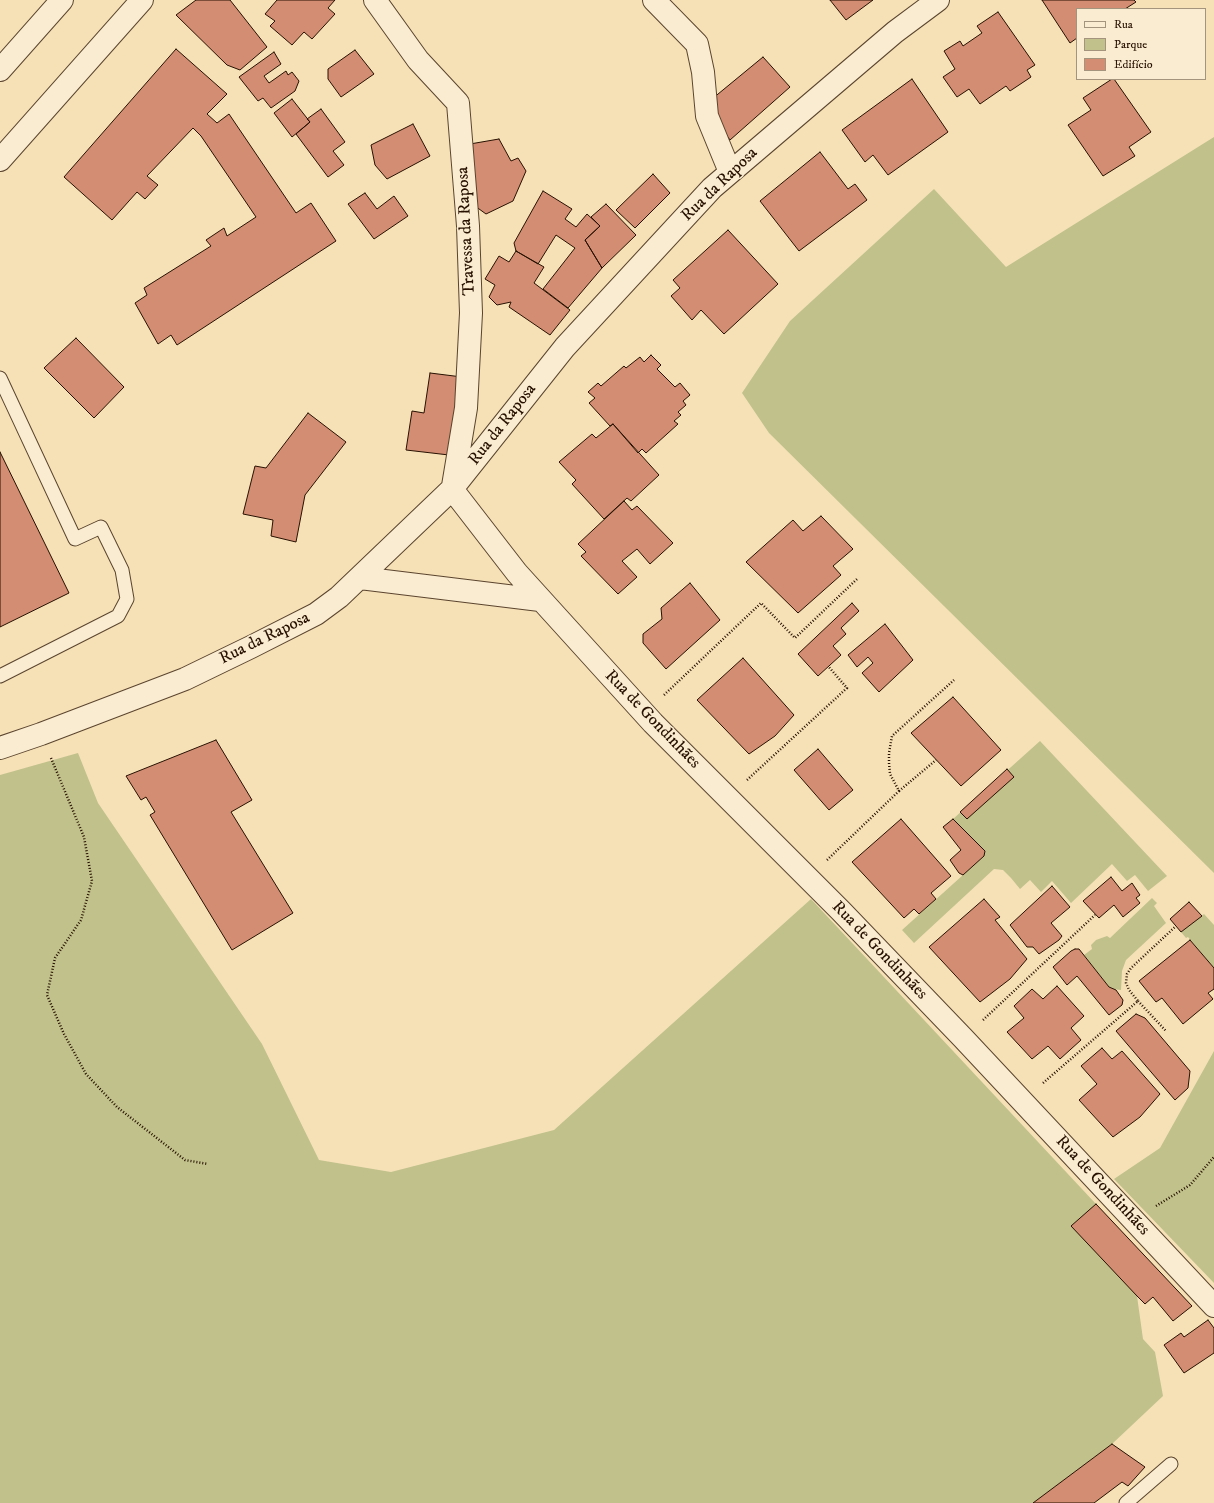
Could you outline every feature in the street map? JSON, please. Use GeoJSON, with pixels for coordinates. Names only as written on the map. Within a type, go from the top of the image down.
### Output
{"type":"FeatureCollection","features":[{"type":"Feature","properties":{"kind":"street"},"geometry":{"type":"LineString","coordinates":[[0,70],[62,0]]}},
{"type":"Feature","properties":{"kind":"street"},"geometry":{"type":"LineString","coordinates":[[0,160],[142,0]]}},
{"type":"Feature","properties":{"kind":"street","name":"Travessa da Raposa"},"geometry":{"type":"LineString","coordinates":[[375,0],[418,60],[458,103],[468,226],[472,313],[466,408],[452,490]]}},
{"type":"Feature","properties":{"kind":"street"},"geometry":{"type":"LineString","coordinates":[[654,0],[698,44],[703,72],[707,116],[730,172]]}},
{"type":"Feature","properties":{"kind":"street","name":"Rua da Raposa"},"geometry":{"type":"LineString","coordinates":[[0,748],[41,734],[185,678],[316,614],[339,597],[452,490],[565,347],[712,188],[895,32],[938,0]]}},
{"type":"Feature","properties":{"kind":"street","name":"Rua de Gondinhães"},"geometry":{"type":"LineString","coordinates":[[452,490],[540,600],[644,713],[808,878],[1023,1100],[1214,1306]]}},
{"type":"Feature","properties":{"kind":"street"},"geometry":{"type":"LineString","coordinates":[[360,578],[540,600]]}},
{"type":"Feature","properties":{"kind":"lane"},"geometry":{"type":"LineString","coordinates":[[0,378],[76,539],[101,527],[122,570],[127,599],[118,616],[0,676]]}},
{"type":"Feature","properties":{"kind":"lane"},"geometry":{"type":"LineString","coordinates":[[1126,1503],[1171,1464]]}},
{"type":"Feature","properties":{"kind":"path"},"geometry":{"type":"LineString","coordinates":[[644,713],[761,603],[795,638],[857,579]]}},
{"type":"Feature","properties":{"kind":"path"},"geometry":{"type":"LineString","coordinates":[[728,798],[847,688],[828,666]]}},
{"type":"Feature","properties":{"kind":"path"},"geometry":{"type":"LineString","coordinates":[[899,791],[890,774],[888,753],[892,736],[954,680]]}},
{"type":"Feature","properties":{"kind":"path"},"geometry":{"type":"LineString","coordinates":[[41,734],[84,837],[92,881],[81,920],[55,958],[47,995],[64,1034],[86,1074],[117,1107],[185,1160],[208,1164]]}},
{"type":"Feature","properties":{"kind":"path"},"geometry":{"type":"LineString","coordinates":[[808,878],[899,791],[936,760]]}},
{"type":"Feature","properties":{"kind":"path"},"geometry":{"type":"LineString","coordinates":[[963,1038],[1095,915]]}},
{"type":"Feature","properties":{"kind":"path"},"geometry":{"type":"LineString","coordinates":[[1166,1030],[1138,1001],[1129,990],[1126,983],[1127,974],[1131,968],[1176,926]]}},
{"type":"Feature","properties":{"kind":"path"},"geometry":{"type":"LineString","coordinates":[[1023,1100],[1138,1001]]}},
{"type":"Feature","properties":{"kind":"path"},"geometry":{"type":"LineString","coordinates":[[1134,1220],[1190,1185],[1214,1157]]}},
{"type":"Feature","properties":{"kind":"green space"},"geometry":{"type":"Polygon","coordinates":[[[1214,137],[1214,873],[769,433],[742,393],[790,321],[934,189],[1006,267],[1214,137]]]}},
{"type":"Feature","properties":{"kind":"green space"},"geometry":{"type":"Polygon","coordinates":[[[1040,741],[1167,876],[1148,891],[1135,875],[1127,881],[1112,864],[1071,903],[1052,881],[1041,892],[1030,880],[1020,889],[1003,870],[994,869],[914,943],[902,930],[984,856],[985,851],[953,819],[1040,741]]]}},
{"type":"Feature","properties":{"kind":"green space"},"geometry":{"type":"Polygon","coordinates":[[[78,753],[98,803],[262,1044],[319,1160],[391,1172],[554,1130],[811,899],[1096,1204],[1137,1296],[1143,1339],[1155,1352],[1163,1396],[1112,1444],[1033,1503],[0,1503],[0,775],[78,753]]]}},
{"type":"Feature","properties":{"kind":"green space"},"geometry":{"type":"Polygon","coordinates":[[[1152,898],[1157,903],[1154,906],[1166,923],[1126,960],[1122,971],[1121,990],[1112,989],[1084,955],[1092,949],[1091,945],[1096,940],[1107,936],[1110,938],[1152,898]]]}},
{"type":"Feature","properties":{"kind":"green space"},"geometry":{"type":"Polygon","coordinates":[[[1204,914],[1214,925],[1214,968],[1188,937],[1186,938],[1181,932],[1204,914]]]}},
{"type":"Feature","properties":{"kind":"green space"},"geometry":{"type":"Polygon","coordinates":[[[1214,1051],[1214,1283],[1114,1179],[1160,1148],[1214,1051]]]}},
{"type":"Feature","properties":{"kind":"building"},"geometry":{"type":"Polygon","coordinates":[[[196,0],[230,0],[267,47],[240,70],[227,65],[176,15],[196,0]]]}},
{"type":"Feature","properties":{"kind":"building"},"geometry":{"type":"Polygon","coordinates":[[[277,0],[335,0],[328,8],[335,14],[312,39],[304,32],[292,45],[270,26],[275,21],[265,14],[277,0]]]}},
{"type":"Feature","properties":{"kind":"building"},"geometry":{"type":"Polygon","coordinates":[[[830,0],[873,0],[846,20],[830,0]]]}},
{"type":"Feature","properties":{"kind":"building"},"geometry":{"type":"Polygon","coordinates":[[[1042,0],[1134,0],[1136,2],[1127,8],[1076,8],[1076,39],[1070,43],[1042,0]]]}},
{"type":"Feature","properties":{"kind":"building"},"geometry":{"type":"Polygon","coordinates":[[[998,12],[1035,65],[1027,70],[1031,77],[1010,91],[1006,86],[980,104],[969,89],[957,97],[943,77],[955,69],[944,51],[960,41],[963,46],[982,33],[977,26],[998,12]]]}},
{"type":"Feature","properties":{"kind":"building"},"geometry":{"type":"Polygon","coordinates":[[[176,49],[227,94],[207,114],[217,123],[229,114],[296,213],[311,203],[336,241],[177,345],[171,335],[158,344],[135,303],[147,295],[144,288],[211,246],[206,240],[224,228],[227,236],[256,217],[201,136],[193,128],[147,176],[158,185],[145,199],[137,192],[112,220],[64,177],[176,49]]]}},
{"type":"Feature","properties":{"kind":"building"},"geometry":{"type":"Polygon","coordinates":[[[355,50],[374,74],[341,97],[328,79],[328,69],[355,50]]]}},
{"type":"Feature","properties":{"kind":"building"},"geometry":{"type":"Polygon","coordinates":[[[274,52],[281,64],[264,76],[269,83],[286,71],[288,75],[292,72],[299,81],[295,91],[271,108],[263,98],[258,101],[239,77],[274,52]]]}},
{"type":"Feature","properties":{"kind":"building"},"geometry":{"type":"Polygon","coordinates":[[[763,57],[790,87],[730,140],[717,122],[712,99],[763,57]]]}},
{"type":"Feature","properties":{"kind":"building"},"geometry":{"type":"Polygon","coordinates":[[[912,79],[948,132],[888,175],[873,155],[865,162],[842,130],[912,79]]]}},
{"type":"Feature","properties":{"kind":"building"},"geometry":{"type":"Polygon","coordinates":[[[1110,80],[1115,80],[1151,132],[1129,147],[1135,156],[1103,176],[1068,125],[1091,110],[1083,98],[1110,80]]]}},
{"type":"Feature","properties":{"kind":"building"},"geometry":{"type":"Polygon","coordinates":[[[292,99],[310,122],[292,137],[274,113],[292,99]]]}},
{"type":"Feature","properties":{"kind":"building"},"geometry":{"type":"Polygon","coordinates":[[[321,109],[345,142],[333,151],[344,165],[328,177],[296,134],[310,122],[307,119],[321,109]]]}},
{"type":"Feature","properties":{"kind":"building"},"geometry":{"type":"Polygon","coordinates":[[[413,124],[430,156],[387,179],[375,165],[371,145],[413,124]]]}},
{"type":"Feature","properties":{"kind":"building"},"geometry":{"type":"Polygon","coordinates":[[[499,139],[511,161],[518,158],[526,171],[513,201],[486,214],[475,206],[470,144],[499,139]]]}},
{"type":"Feature","properties":{"kind":"building"},"geometry":{"type":"Polygon","coordinates":[[[820,152],[848,189],[855,184],[867,200],[799,251],[760,201],[820,152]]]}},
{"type":"Feature","properties":{"kind":"building"},"geometry":{"type":"Polygon","coordinates":[[[653,174],[670,193],[635,228],[616,210],[653,174]]]}},
{"type":"Feature","properties":{"kind":"building"},"geometry":{"type":"Polygon","coordinates":[[[543,191],[572,209],[565,219],[576,227],[587,214],[600,226],[585,240],[602,268],[568,308],[543,289],[575,248],[556,235],[538,264],[516,251],[514,243],[543,191]]]}},
{"type":"Feature","properties":{"kind":"building"},"geometry":{"type":"Polygon","coordinates":[[[365,193],[377,209],[394,196],[408,216],[374,239],[348,204],[365,193]]]}},
{"type":"Feature","properties":{"kind":"building"},"geometry":{"type":"Polygon","coordinates":[[[606,204],[636,235],[602,268],[585,240],[600,226],[591,217],[606,204]]]}},
{"type":"Feature","properties":{"kind":"building"},"geometry":{"type":"Polygon","coordinates":[[[728,230],[778,284],[724,334],[701,310],[692,320],[671,296],[680,288],[673,280],[728,230]]]}},
{"type":"Feature","properties":{"kind":"building"},"geometry":{"type":"Polygon","coordinates":[[[516,251],[544,267],[534,283],[570,310],[550,335],[509,307],[511,302],[497,305],[489,297],[495,285],[485,279],[499,256],[509,262],[516,251]]]}},
{"type":"Feature","properties":{"kind":"building"},"geometry":{"type":"Polygon","coordinates":[[[76,338],[124,387],[94,418],[44,368],[76,338]]]}},
{"type":"Feature","properties":{"kind":"building"},"geometry":{"type":"Polygon","coordinates":[[[651,355],[661,365],[657,369],[675,387],[680,383],[690,395],[683,401],[686,405],[678,412],[681,415],[674,421],[678,424],[646,453],[642,449],[638,453],[613,424],[610,426],[589,403],[595,398],[588,392],[598,383],[601,386],[624,366],[626,368],[640,357],[644,362],[651,355]]]}},
{"type":"Feature","properties":{"kind":"building"},"geometry":{"type":"Polygon","coordinates":[[[430,373],[462,377],[449,455],[406,450],[412,411],[424,413],[430,373]]]}},
{"type":"Feature","properties":{"kind":"building"},"geometry":{"type":"Polygon","coordinates":[[[308,413],[346,442],[305,495],[296,542],[271,536],[273,520],[243,514],[255,466],[266,468],[308,413]]]}},
{"type":"Feature","properties":{"kind":"building"},"geometry":{"type":"Polygon","coordinates":[[[613,424],[659,475],[631,501],[627,498],[604,519],[572,484],[576,480],[559,462],[592,434],[596,438],[613,424]]]}},
{"type":"Feature","properties":{"kind":"building"},"geometry":{"type":"Polygon","coordinates":[[[0,452],[69,593],[0,627],[0,452]]]}},
{"type":"Feature","properties":{"kind":"building"},"geometry":{"type":"Polygon","coordinates":[[[624,501],[632,510],[637,506],[673,543],[650,564],[637,549],[622,561],[637,577],[618,594],[581,556],[586,552],[578,544],[624,501]]]}},
{"type":"Feature","properties":{"kind":"building"},"geometry":{"type":"Polygon","coordinates":[[[821,516],[853,549],[833,566],[841,575],[798,613],[746,562],[793,520],[803,531],[821,516]]]}},
{"type":"Feature","properties":{"kind":"building"},"geometry":{"type":"Polygon","coordinates":[[[690,583],[720,620],[666,669],[643,643],[643,634],[662,619],[661,608],[690,583]]]}},
{"type":"Feature","properties":{"kind":"building"},"geometry":{"type":"Polygon","coordinates":[[[852,603],[859,611],[841,628],[846,634],[833,646],[841,655],[818,676],[798,654],[852,603]]]}},
{"type":"Feature","properties":{"kind":"building"},"geometry":{"type":"Polygon","coordinates":[[[885,624],[913,660],[879,692],[862,673],[873,663],[868,657],[857,667],[848,655],[885,624]]]}},
{"type":"Feature","properties":{"kind":"building"},"geometry":{"type":"Polygon","coordinates":[[[743,658],[794,715],[775,736],[749,754],[697,700],[743,658]]]}},
{"type":"Feature","properties":{"kind":"building"},"geometry":{"type":"Polygon","coordinates":[[[953,697],[1001,750],[961,786],[911,733],[953,697]]]}},
{"type":"Feature","properties":{"kind":"building"},"geometry":{"type":"Polygon","coordinates":[[[216,740],[252,800],[231,812],[293,913],[232,950],[150,815],[155,812],[146,797],[141,800],[126,776],[216,740]]]}},
{"type":"Feature","properties":{"kind":"building"},"geometry":{"type":"Polygon","coordinates":[[[818,749],[853,790],[829,810],[794,770],[818,749]]]}},
{"type":"Feature","properties":{"kind":"building"},"geometry":{"type":"Polygon","coordinates":[[[1007,769],[1014,777],[967,819],[960,812],[1007,769]]]}},
{"type":"Feature","properties":{"kind":"building"},"geometry":{"type":"Polygon","coordinates":[[[901,819],[951,876],[931,893],[936,899],[919,914],[914,909],[904,918],[852,862],[901,819]]]}},
{"type":"Feature","properties":{"kind":"building"},"geometry":{"type":"Polygon","coordinates":[[[953,819],[985,851],[984,856],[963,875],[959,873],[950,860],[961,850],[943,827],[953,819]]]}},
{"type":"Feature","properties":{"kind":"building"},"geometry":{"type":"Polygon","coordinates":[[[1111,877],[1122,891],[1132,883],[1140,895],[1136,898],[1140,903],[1123,917],[1114,905],[1099,918],[1083,901],[1111,877]]]}},
{"type":"Feature","properties":{"kind":"building"},"geometry":{"type":"Polygon","coordinates":[[[1052,886],[1070,907],[1051,923],[1062,936],[1059,940],[1039,954],[1033,947],[1027,947],[1010,925],[1052,886]]]}},
{"type":"Feature","properties":{"kind":"building"},"geometry":{"type":"Polygon","coordinates":[[[984,899],[1000,917],[995,920],[1027,959],[1010,979],[980,1002],[929,947],[984,899]]]}},
{"type":"Feature","properties":{"kind":"building"},"geometry":{"type":"Polygon","coordinates":[[[1189,902],[1202,916],[1181,932],[1170,919],[1189,902]]]}},
{"type":"Feature","properties":{"kind":"building"},"geometry":{"type":"Polygon","coordinates":[[[1190,940],[1214,968],[1214,989],[1208,993],[1213,999],[1183,1024],[1162,998],[1156,1002],[1139,981],[1190,940]]]}},
{"type":"Feature","properties":{"kind":"building"},"geometry":{"type":"Polygon","coordinates":[[[1075,949],[1079,949],[1109,987],[1116,990],[1123,1000],[1122,1005],[1109,1015],[1077,976],[1067,985],[1053,967],[1075,949]]]}},
{"type":"Feature","properties":{"kind":"building"},"geometry":{"type":"Polygon","coordinates":[[[1057,986],[1084,1016],[1071,1028],[1081,1040],[1060,1059],[1048,1046],[1032,1059],[1007,1032],[1024,1018],[1014,1006],[1032,989],[1043,999],[1057,986]]]}},
{"type":"Feature","properties":{"kind":"building"},"geometry":{"type":"Polygon","coordinates":[[[1136,1014],[1145,1018],[1190,1071],[1188,1088],[1175,1100],[1116,1031],[1136,1014]]]}},
{"type":"Feature","properties":{"kind":"building"},"geometry":{"type":"Polygon","coordinates":[[[1102,1048],[1112,1059],[1122,1051],[1160,1094],[1140,1117],[1113,1137],[1079,1100],[1097,1084],[1081,1066],[1102,1048]]]}},
{"type":"Feature","properties":{"kind":"building"},"geometry":{"type":"Polygon","coordinates":[[[1096,1204],[1192,1306],[1173,1321],[1153,1297],[1145,1304],[1071,1226],[1096,1204]]]}},
{"type":"Feature","properties":{"kind":"building"},"geometry":{"type":"Polygon","coordinates":[[[1208,1320],[1214,1328],[1214,1353],[1184,1373],[1164,1345],[1181,1333],[1184,1337],[1208,1320]]]}},
{"type":"Feature","properties":{"kind":"building"},"geometry":{"type":"Polygon","coordinates":[[[1112,1444],[1145,1467],[1128,1486],[1122,1482],[1094,1503],[1033,1503],[1112,1444]]]}}]}
